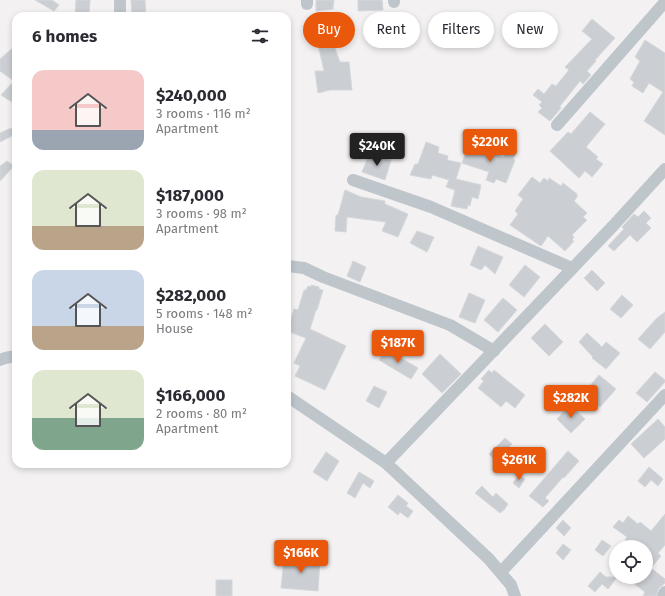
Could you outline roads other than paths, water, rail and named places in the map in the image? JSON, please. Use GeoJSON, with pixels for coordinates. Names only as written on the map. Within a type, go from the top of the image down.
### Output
{"type":"FeatureCollection","features":[{"type":"Feature","properties":{"kind":"street"},"geometry":{"type":"LineString","coordinates":[[120,0],[120,12]]}},
{"type":"Feature","properties":{"kind":"street"},"geometry":{"type":"LineString","coordinates":[[557,125],[665,2]]}},
{"type":"Feature","properties":{"kind":"street"},"geometry":{"type":"LineString","coordinates":[[386,463],[665,169]]}},
{"type":"Feature","properties":{"kind":"street"},"geometry":{"type":"LineString","coordinates":[[353,180],[431,207],[572,268]]}},
{"type":"Feature","properties":{"kind":"street"},"geometry":{"type":"LineString","coordinates":[[291,268],[304,268],[450,325],[494,350]]}},
{"type":"Feature","properties":{"kind":"street"},"geometry":{"type":"LineString","coordinates":[[0,360],[12,357]]}},
{"type":"Feature","properties":{"kind":"street"},"geometry":{"type":"LineString","coordinates":[[501,572],[665,395]]}},
{"type":"Feature","properties":{"kind":"street"},"geometry":{"type":"LineString","coordinates":[[291,399],[386,463],[501,572],[511,585],[515,596]]}},
{"type":"Feature","properties":{"kind":"street"},"geometry":{"type":"LineString","coordinates":[[663,596],[665,592]]}}]}
